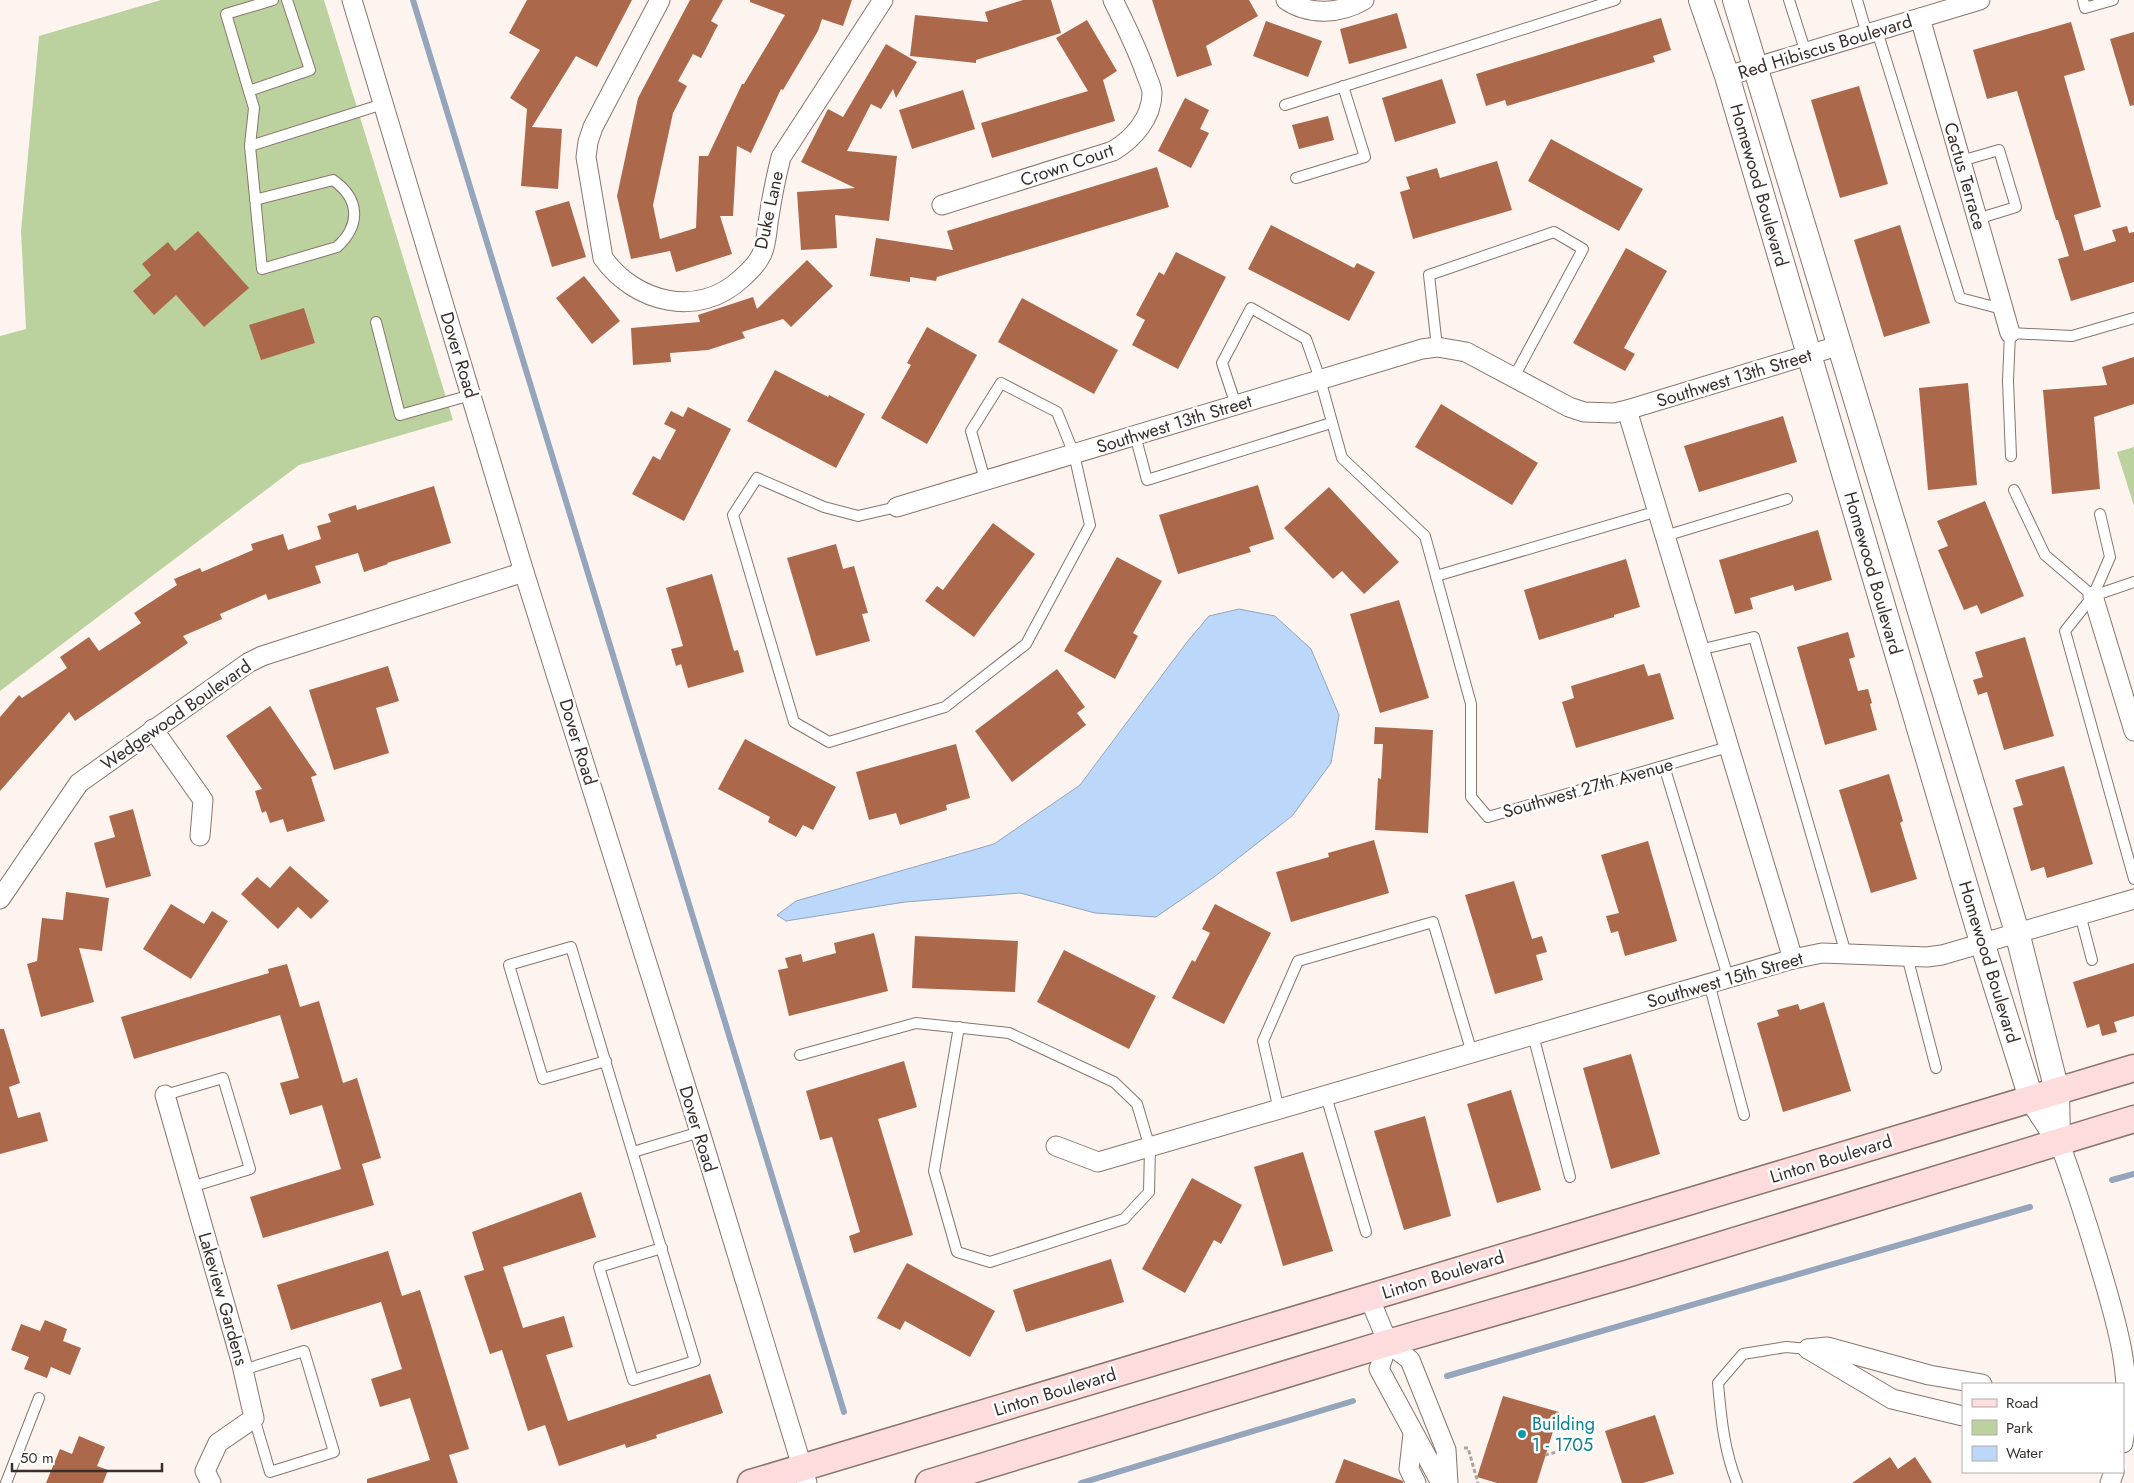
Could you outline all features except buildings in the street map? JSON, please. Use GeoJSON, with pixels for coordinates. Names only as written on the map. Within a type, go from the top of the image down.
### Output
{"type":"FeatureCollection","features":[{"type":"Feature","properties":{"kind":"main road","name":"Linton Boulevard"},"geometry":{"type":"LineString","coordinates":[[751,1483],[804,1476],[1369,1297],[2134,1068]]}},
{"type":"Feature","properties":{"kind":"main road"},"geometry":{"type":"LineString","coordinates":[[929,1483],[1388,1343],[1630,1273],[2134,1119]]}},
{"type":"Feature","properties":{"kind":"street","name":"Dover Road"},"geometry":{"type":"LineString","coordinates":[[352,0],[524,572],[700,1132],[804,1476]]}},
{"type":"Feature","properties":{"kind":"street","name":"Duke Lane"},"geometry":{"type":"LineString","coordinates":[[660,0],[593,127],[586,157],[603,258],[611,270],[636,289],[665,300],[680,301],[704,298],[726,290],[750,270],[763,252],[774,185],[781,157],[883,0]]}},
{"type":"Feature","properties":{"kind":"street","name":"Crown Court"},"geometry":{"type":"LineString","coordinates":[[942,205],[1113,151],[1134,135],[1147,114],[1152,91],[1136,46],[1113,0]]}},
{"type":"Feature","properties":{"kind":"street"},"geometry":{"type":"LineString","coordinates":[[1286,0],[1302,8],[1329,12],[1343,9],[1364,0]]}},
{"type":"Feature","properties":{"kind":"street","name":"Homewood Boulevard"},"geometry":{"type":"LineString","coordinates":[[1701,0],[1728,76],[1808,355],[1982,942],[2031,1098],[2058,1141],[2074,1184],[2123,1344],[2128,1376],[2126,1432]]}},
{"type":"Feature","properties":{"kind":"street","name":"Homewood Boulevard"},"geometry":{"type":"LineString","coordinates":[[1735,0],[1841,345],[2017,932],[2057,1091],[2058,1141]]}},
{"type":"Feature","properties":{"kind":"street","name":"Red Hibiscus Boulevard"},"geometry":{"type":"LineString","coordinates":[[1728,76],[1971,1]]}},
{"type":"Feature","properties":{"kind":"street","name":"Cactus Terrace"},"geometry":{"type":"LineString","coordinates":[[1920,18],[2010,334]]}},
{"type":"Feature","properties":{"kind":"street","name":"Southwest 13th Street"},"geometry":{"type":"LineString","coordinates":[[1628,410],[1841,345]]}},
{"type":"Feature","properties":{"kind":"street","name":"Southwest 13th Street"},"geometry":{"type":"LineString","coordinates":[[897,507],[1422,348],[1444,348]]}},
{"type":"Feature","properties":{"kind":"street"},"geometry":{"type":"LineString","coordinates":[[1444,348],[1480,358],[1569,407],[1584,412],[1614,413],[1628,410],[1793,958]]}},
{"type":"Feature","properties":{"kind":"street","name":"Wedgewood Boulevard"},"geometry":{"type":"LineString","coordinates":[[0,899],[78,783],[248,663],[262,656],[524,572]]}},
{"type":"Feature","properties":{"kind":"street"},"geometry":{"type":"LineString","coordinates":[[2093,596],[2134,731]]}},
{"type":"Feature","properties":{"kind":"street"},"geometry":{"type":"LineString","coordinates":[[153,729],[203,800],[200,836]]}},
{"type":"Feature","properties":{"kind":"street","name":"Southwest 15th Street"},"geometry":{"type":"LineString","coordinates":[[1056,1146],[1098,1162],[1793,958],[1822,953],[1907,956],[1942,955],[2134,899]]}},
{"type":"Feature","properties":{"kind":"street","name":"Lakeview Gardens"},"geometry":{"type":"LineString","coordinates":[[165,1095],[243,1370],[254,1418]]}},
{"type":"Feature","properties":{"kind":"street"},"geometry":{"type":"LineString","coordinates":[[1369,1297],[1388,1343],[1410,1360],[1446,1450],[1448,1483]]}},
{"type":"Feature","properties":{"kind":"street"},"geometry":{"type":"LineString","coordinates":[[1388,1343],[1379,1369],[1441,1483]]}},
{"type":"Feature","properties":{"kind":"street"},"geometry":{"type":"LineString","coordinates":[[1808,1350],[1827,1347],[1929,1376],[1975,1383]]}},
{"type":"Feature","properties":{"kind":"street"},"geometry":{"type":"LineString","coordinates":[[1808,1350],[1892,1398],[1962,1416]]}},
{"type":"Feature","properties":{"kind":"street"},"geometry":{"type":"LineString","coordinates":[[211,1483],[205,1471],[218,1443],[254,1418]]}},
{"type":"Feature","properties":{"kind":"street"},"geometry":{"type":"LineString","coordinates":[[1413,1434],[1409,1469],[1416,1483]]}},
{"type":"Feature","properties":{"kind":"lane"},"geometry":{"type":"LineString","coordinates":[[255,200],[333,180],[343,187],[350,196],[354,207],[354,218],[349,234],[337,247],[262,269],[255,200],[250,146],[254,108],[226,14],[273,0]]}},
{"type":"Feature","properties":{"kind":"lane"},"geometry":{"type":"LineString","coordinates":[[249,91],[310,70],[287,0]]}},
{"type":"Feature","properties":{"kind":"lane"},"geometry":{"type":"LineString","coordinates":[[1285,105],[1615,0]]}},
{"type":"Feature","properties":{"kind":"lane"},"geometry":{"type":"LineString","coordinates":[[1790,0],[1806,52]]}},
{"type":"Feature","properties":{"kind":"lane"},"geometry":{"type":"LineString","coordinates":[[1856,0],[1872,32],[1960,298],[2002,309]]}},
{"type":"Feature","properties":{"kind":"lane"},"geometry":{"type":"LineString","coordinates":[[2083,0],[2086,8],[2114,0]]}},
{"type":"Feature","properties":{"kind":"lane"},"geometry":{"type":"LineString","coordinates":[[1296,178],[1365,157],[1343,86]]}},
{"type":"Feature","properties":{"kind":"lane"},"geometry":{"type":"LineString","coordinates":[[250,146],[383,104]]}},
{"type":"Feature","properties":{"kind":"lane"},"geometry":{"type":"LineString","coordinates":[[1961,161],[1999,150],[2016,208],[1977,219]]}},
{"type":"Feature","properties":{"kind":"lane"},"geometry":{"type":"LineString","coordinates":[[1444,348],[1428,275],[1554,232],[1583,249],[1514,377]]}},
{"type":"Feature","properties":{"kind":"lane","name":"Southwest 27th Avenue"},"geometry":{"type":"LineString","coordinates":[[1236,405],[1222,363],[1251,308],[1306,339],[1320,379],[1342,458],[1426,536],[1471,704],[1471,797],[1488,817],[1728,747]]}},
{"type":"Feature","properties":{"kind":"lane"},"geometry":{"type":"LineString","coordinates":[[2011,456],[2008,381],[2010,334],[2072,336],[2134,318]]}},
{"type":"Feature","properties":{"kind":"lane"},"geometry":{"type":"LineString","coordinates":[[376,322],[400,415],[471,395]]}},
{"type":"Feature","properties":{"kind":"lane"},"geometry":{"type":"LineString","coordinates":[[897,507],[858,516],[824,507],[758,478],[733,515],[794,722],[829,742],[945,707],[1026,644],[1090,525],[1074,454],[1057,412],[1001,382],[971,431],[985,480]]}},
{"type":"Feature","properties":{"kind":"lane"},"geometry":{"type":"LineString","coordinates":[[1135,435],[1147,480],[1331,423]]}},
{"type":"Feature","properties":{"kind":"lane"},"geometry":{"type":"LineString","coordinates":[[2014,490],[2045,555],[2093,596]]}},
{"type":"Feature","properties":{"kind":"lane"},"geometry":{"type":"LineString","coordinates":[[1665,536],[1787,500]]}},
{"type":"Feature","properties":{"kind":"lane"},"geometry":{"type":"LineString","coordinates":[[1436,576],[1658,511]]}},
{"type":"Feature","properties":{"kind":"lane"},"geometry":{"type":"LineString","coordinates":[[2100,514],[2110,557],[2093,596],[2065,632],[2134,879]]}},
{"type":"Feature","properties":{"kind":"lane"},"geometry":{"type":"LineString","coordinates":[[2093,596],[2134,582]]}},
{"type":"Feature","properties":{"kind":"lane"},"geometry":{"type":"LineString","coordinates":[[1699,650],[1754,637],[1846,954]]}},
{"type":"Feature","properties":{"kind":"lane"},"geometry":{"type":"LineString","coordinates":[[1664,766],[1728,977]]}},
{"type":"Feature","properties":{"kind":"lane"},"geometry":{"type":"LineString","coordinates":[[2080,914],[2092,960]]}},
{"type":"Feature","properties":{"kind":"lane"},"geometry":{"type":"LineString","coordinates":[[1279,1110],[1263,1041],[1298,961],[1433,922],[1472,1053]]}},
{"type":"Feature","properties":{"kind":"lane"},"geometry":{"type":"LineString","coordinates":[[606,1061],[543,1080],[509,966],[572,947],[662,1248],[695,1361],[633,1380],[599,1267],[662,1248]]}},
{"type":"Feature","properties":{"kind":"lane"},"geometry":{"type":"LineString","coordinates":[[1907,956],[1936,1068]]}},
{"type":"Feature","properties":{"kind":"lane"},"geometry":{"type":"LineString","coordinates":[[1709,983],[1744,1115]]}},
{"type":"Feature","properties":{"kind":"lane"},"geometry":{"type":"LineString","coordinates":[[800,1056],[916,1023],[1010,1033],[1114,1082],[1137,1104],[1150,1148],[1149,1192],[1124,1218],[990,1262],[957,1252],[934,1171],[959,1028]]}},
{"type":"Feature","properties":{"kind":"lane"},"geometry":{"type":"LineString","coordinates":[[1533,1035],[1570,1177]]}},
{"type":"Feature","properties":{"kind":"lane"},"geometry":{"type":"LineString","coordinates":[[165,1095],[223,1078],[250,1169],[191,1187]]}},
{"type":"Feature","properties":{"kind":"lane"},"geometry":{"type":"LineString","coordinates":[[1326,1096],[1366,1232]]}},
{"type":"Feature","properties":{"kind":"lane"},"geometry":{"type":"LineString","coordinates":[[633,1152],[700,1132]]}},
{"type":"Feature","properties":{"kind":"lane"},"geometry":{"type":"LineString","coordinates":[[1737,1483],[1729,1462],[1721,1425],[1718,1384],[1743,1354],[1786,1347],[1808,1350]]}},
{"type":"Feature","properties":{"kind":"lane"},"geometry":{"type":"LineString","coordinates":[[243,1370],[304,1351],[334,1452],[270,1472],[254,1418]]}},
{"type":"Feature","properties":{"kind":"lane"},"geometry":{"type":"LineString","coordinates":[[6,1483],[39,1398]]}},
{"type":"Feature","properties":{"kind":"path"},"geometry":{"type":"LineString","coordinates":[[1545,1455],[1595,1442]]}},
{"type":"Feature","properties":{"kind":"green space"},"geometry":{"type":"Polygon","coordinates":[[[161,0],[324,0],[453,420],[299,465],[0,691],[0,336],[26,329],[21,231],[39,36],[161,0]]]}},
{"type":"Feature","properties":{"kind":"green space"},"geometry":{"type":"Polygon","coordinates":[[[2134,447],[2134,506],[2117,452],[2134,447]]]}},
{"type":"Feature","properties":{"kind":"water"},"geometry":{"type":"Polygon","coordinates":[[[1239,609],[1275,616],[1311,649],[1339,715],[1331,763],[1292,816],[1214,877],[1156,917],[1095,913],[1020,893],[905,902],[786,921],[777,915],[796,901],[994,844],[1080,785],[1187,642],[1209,616],[1239,609]]]}},
{"type":"Feature","properties":{"kind":"waterway"},"geometry":{"type":"LineString","coordinates":[[413,0],[844,1412]]}},
{"type":"Feature","properties":{"kind":"waterway"},"geometry":{"type":"LineString","coordinates":[[2112,1180],[2134,1174]]}},
{"type":"Feature","properties":{"kind":"waterway"},"geometry":{"type":"LineString","coordinates":[[1447,1376],[2030,1207]]}},
{"type":"Feature","properties":{"kind":"waterway"},"geometry":{"type":"LineString","coordinates":[[1081,1483],[1353,1401]]}},
{"type":"Feature","properties":{"kind":"place","name":"Building 1 - 1705"},"geometry":{"type":"Point","coordinates":[1522,1434]}}]}
